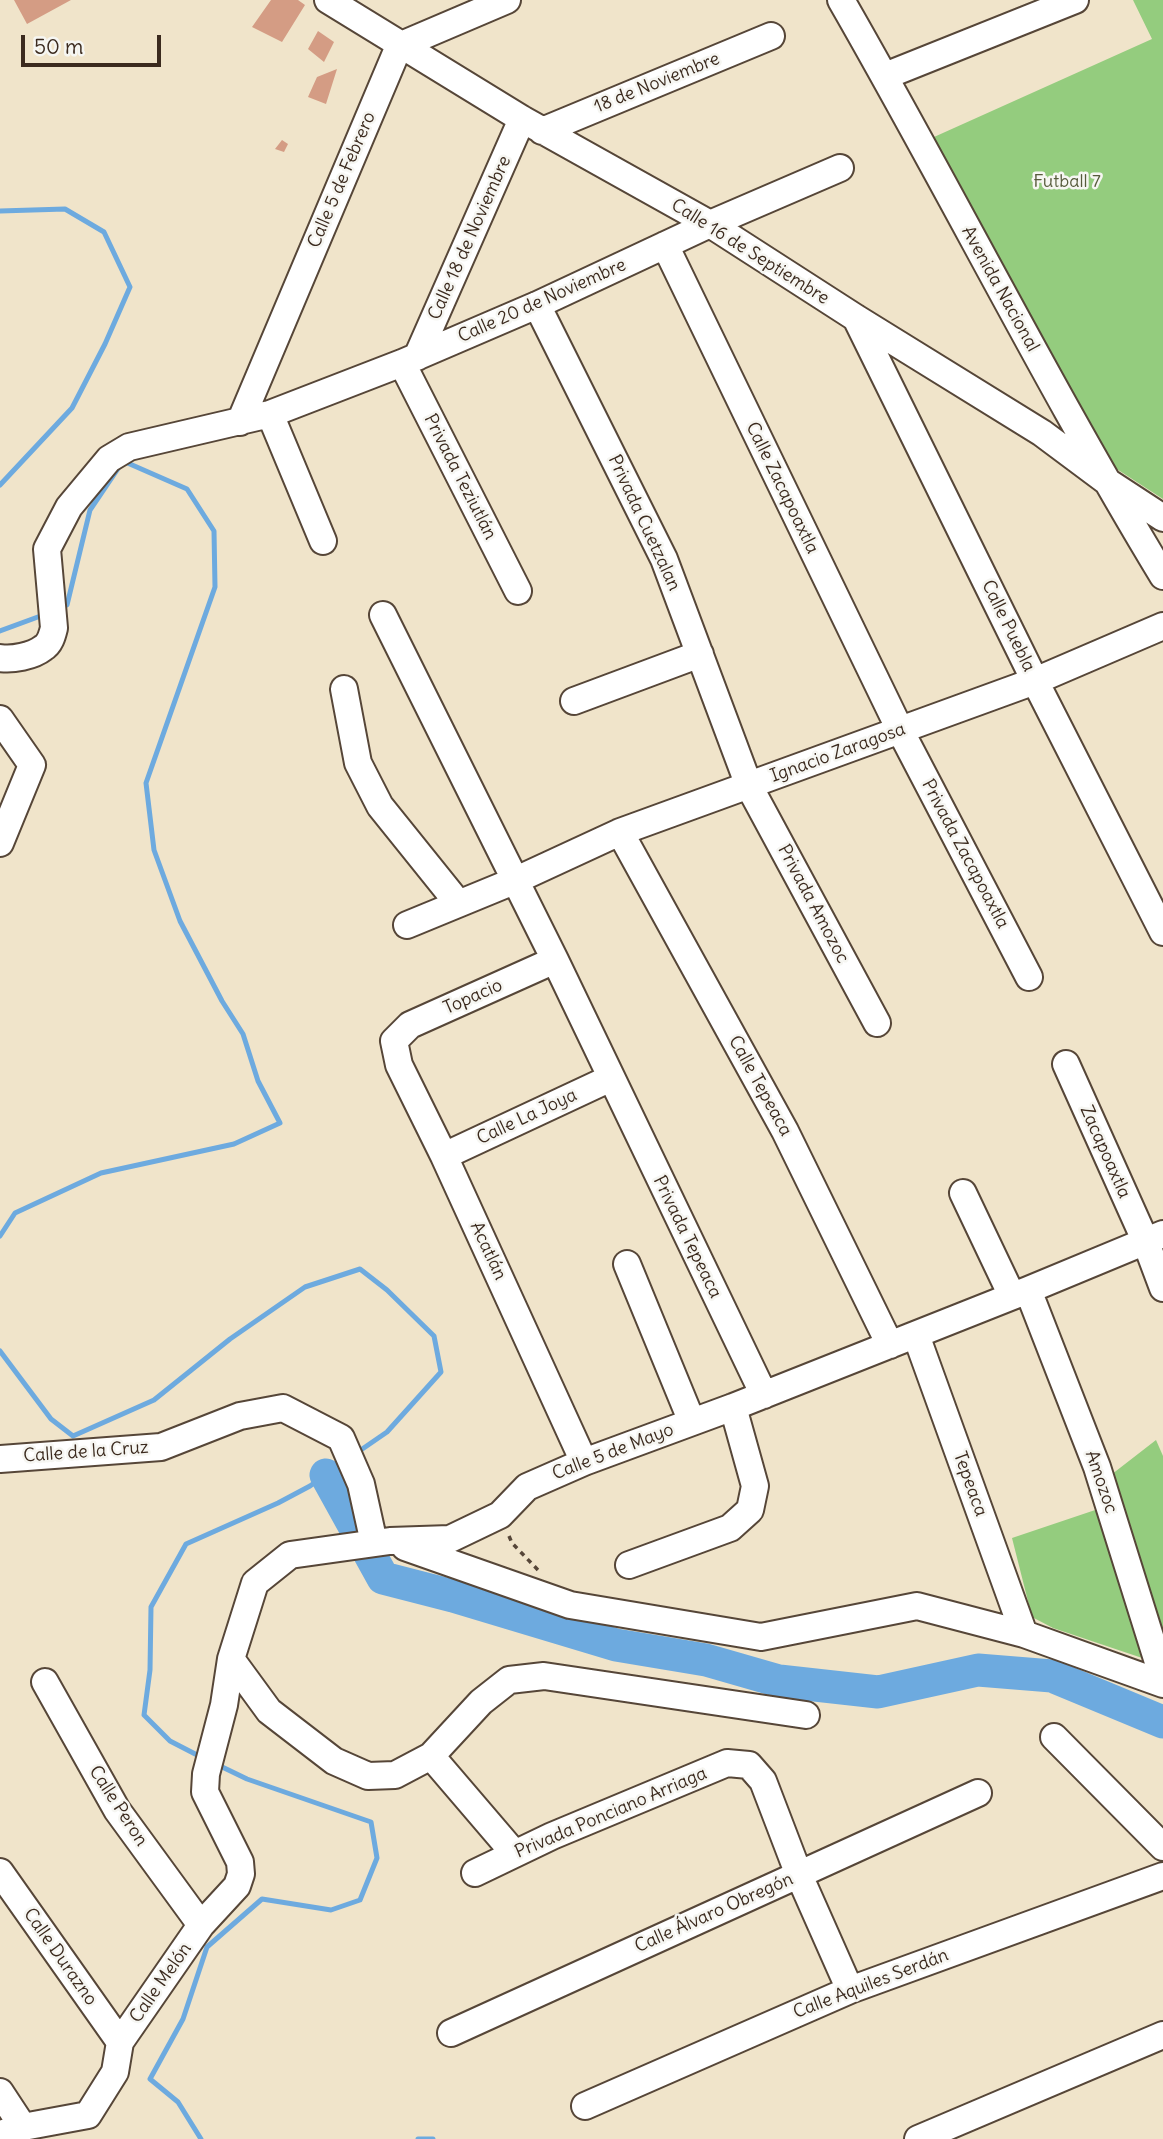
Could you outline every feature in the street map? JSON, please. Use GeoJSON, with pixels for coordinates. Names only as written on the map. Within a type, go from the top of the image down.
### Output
{"type":"FeatureCollection","features":[{"type":"Feature","properties":{"kind":"street","name":"Calle 16 de Septiembre"},"geometry":{"type":"LineString","coordinates":[[328,0],[399,46],[532,125],[710,223],[856,318],[1042,433],[1105,480],[1163,518]]}},
{"type":"Feature","properties":{"kind":"street"},"geometry":{"type":"LineString","coordinates":[[399,46],[507,0]]}},
{"type":"Feature","properties":{"kind":"street","name":"Avenida Nacional"},"geometry":{"type":"LineString","coordinates":[[841,0],[1105,480],[1163,576]]}},
{"type":"Feature","properties":{"kind":"street"},"geometry":{"type":"LineString","coordinates":[[885,76],[1075,0]]}},
{"type":"Feature","properties":{"kind":"street","name":"18 de Noviembre"},"geometry":{"type":"LineString","coordinates":[[532,125],[771,36]]}},
{"type":"Feature","properties":{"kind":"street","name":"Calle 5 de Febrero"},"geometry":{"type":"LineString","coordinates":[[240,422],[399,46]]}},
{"type":"Feature","properties":{"kind":"street","name":"Calle 18 de Noviembre"},"geometry":{"type":"LineString","coordinates":[[410,360],[532,125]]}},
{"type":"Feature","properties":{"kind":"street","name":"Calle 20 de Noviembre"},"geometry":{"type":"LineString","coordinates":[[0,659],[11,660],[43,649],[51,639],[54,628],[47,549],[69,507],[109,459],[129,447],[270,414],[410,360],[537,305],[710,223],[840,168]]}},
{"type":"Feature","properties":{"kind":"street","name":"Calle Zacapoaxtla"},"geometry":{"type":"LineString","coordinates":[[664,245],[900,730]]}},
{"type":"Feature","properties":{"kind":"street","name":"Privada Cuetzalan"},"geometry":{"type":"LineString","coordinates":[[537,305],[664,559],[749,786]]}},
{"type":"Feature","properties":{"kind":"street","name":"Calle Puebla"},"geometry":{"type":"LineString","coordinates":[[856,318],[1035,681],[1163,932]]}},
{"type":"Feature","properties":{"kind":"street","name":"Privada Teziutlán"},"geometry":{"type":"LineString","coordinates":[[410,360],[518,591]]}},
{"type":"Feature","properties":{"kind":"street"},"geometry":{"type":"LineString","coordinates":[[270,414],[323,541]]}},
{"type":"Feature","properties":{"kind":"street"},"geometry":{"type":"LineString","coordinates":[[383,615],[611,1078]]}},
{"type":"Feature","properties":{"kind":"street","name":"Ignacio Zaragosa"},"geometry":{"type":"LineString","coordinates":[[407,925],[514,881],[621,832],[1035,681],[1163,626]]}},
{"type":"Feature","properties":{"kind":"street"},"geometry":{"type":"LineString","coordinates":[[574,701],[700,654]]}},
{"type":"Feature","properties":{"kind":"street"},"geometry":{"type":"LineString","coordinates":[[344,689],[358,763],[380,807],[458,903]]}},
{"type":"Feature","properties":{"kind":"street"},"geometry":{"type":"LineString","coordinates":[[0,719],[32,765],[0,843]]}},
{"type":"Feature","properties":{"kind":"street","name":"Privada Zacapoaxtla"},"geometry":{"type":"LineString","coordinates":[[900,730],[1030,977]]}},
{"type":"Feature","properties":{"kind":"street","name":"Privada Amozoc"},"geometry":{"type":"LineString","coordinates":[[749,786],[877,1023]]}},
{"type":"Feature","properties":{"kind":"street","name":"Calle Tepeaca"},"geometry":{"type":"LineString","coordinates":[[621,832],[786,1131],[890,1346]]}},
{"type":"Feature","properties":{"kind":"street","name":"Topacio"},"geometry":{"type":"LineString","coordinates":[[394,1041],[410,1026],[555,960]]}},
{"type":"Feature","properties":{"kind":"street","name":"Acatlán"},"geometry":{"type":"LineString","coordinates":[[394,1041],[399,1066],[444,1156],[584,1462]]}},
{"type":"Feature","properties":{"kind":"street","name":"Zacapoaxtla"},"geometry":{"type":"LineString","coordinates":[[1066,1064],[1154,1237],[1163,1288]]}},
{"type":"Feature","properties":{"kind":"street","name":"Calle La Joya"},"geometry":{"type":"LineString","coordinates":[[444,1156],[611,1078]]}},
{"type":"Feature","properties":{"kind":"street","name":"Privada Tepeaca"},"geometry":{"type":"LineString","coordinates":[[611,1078],[764,1395]]}},
{"type":"Feature","properties":{"kind":"street","name":"Amozoc"},"geometry":{"type":"LineString","coordinates":[[963,1194],[1020,1293],[1097,1467],[1163,1678]]}},
{"type":"Feature","properties":{"kind":"street","name":"Calle 5 de Mayo"},"geometry":{"type":"LineString","coordinates":[[206,1774],[224,1705],[231,1659],[255,1583],[290,1555],[372,1544],[450,1539],[500,1515],[527,1487],[584,1462],[733,1408],[1154,1237]]}},
{"type":"Feature","properties":{"kind":"street"},"geometry":{"type":"LineString","coordinates":[[627,1264],[692,1422]]}},
{"type":"Feature","properties":{"kind":"street","name":"Tepeaca"},"geometry":{"type":"LineString","coordinates":[[916,1335],[1024,1634]]}},
{"type":"Feature","properties":{"kind":"street","name":"Calle de la Cruz"},"geometry":{"type":"LineString","coordinates":[[2,1453],[161,1447],[240,1416],[283,1408],[341,1438],[361,1484],[372,1544]]}},
{"type":"Feature","properties":{"kind":"street"},"geometry":{"type":"LineString","coordinates":[[629,1565],[730,1528],[750,1510],[755,1486],[733,1408]]}},
{"type":"Feature","properties":{"kind":"street"},"geometry":{"type":"LineString","coordinates":[[372,1544],[570,1605],[761,1637],[917,1606],[1024,1634],[1163,1684]]}},
{"type":"Feature","properties":{"kind":"street"},"geometry":{"type":"LineString","coordinates":[[231,1659],[269,1711],[334,1761],[368,1776],[395,1775],[431,1756],[481,1702],[509,1680],[544,1676],[806,1715]]}},
{"type":"Feature","properties":{"kind":"street","name":"Calle Peron"},"geometry":{"type":"LineString","coordinates":[[45,1682],[117,1811],[201,1925]]}},
{"type":"Feature","properties":{"kind":"street"},"geometry":{"type":"LineString","coordinates":[[1054,1737],[1163,1847]]}},
{"type":"Feature","properties":{"kind":"street"},"geometry":{"type":"LineString","coordinates":[[431,1756],[514,1853]]}},
{"type":"Feature","properties":{"kind":"street","name":"Privada Ponciano Arriaga"},"geometry":{"type":"LineString","coordinates":[[475,1872],[727,1763],[749,1765],[764,1781],[799,1875]]}},
{"type":"Feature","properties":{"kind":"street","name":"Calle Melón"},"geometry":{"type":"LineString","coordinates":[[11,2130],[88,2115],[115,2072],[120,2042],[201,1925],[237,1886],[241,1874],[240,1862],[205,1792],[206,1774]]}},
{"type":"Feature","properties":{"kind":"street","name":"Calle Álvaro Obregón"},"geometry":{"type":"LineString","coordinates":[[451,2033],[978,1793]]}},
{"type":"Feature","properties":{"kind":"street","name":"Calle Durazno"},"geometry":{"type":"LineString","coordinates":[[0,1872],[120,2042]]}},
{"type":"Feature","properties":{"kind":"street"},"geometry":{"type":"LineString","coordinates":[[799,1875],[850,1990]]}},
{"type":"Feature","properties":{"kind":"street","name":"Calle Aquiles Serdán"},"geometry":{"type":"LineString","coordinates":[[585,2106],[850,1990],[1163,1876]]}},
{"type":"Feature","properties":{"kind":"street"},"geometry":{"type":"LineString","coordinates":[[918,2139],[1163,2035]]}},
{"type":"Feature","properties":{"kind":"street"},"geometry":{"type":"LineString","coordinates":[[0,2092],[11,2130]]}},
{"type":"Feature","properties":{"kind":"path"},"geometry":{"type":"LineString","coordinates":[[500,1515],[512,1543],[545,1578]]}},
{"type":"Feature","properties":{"kind":"green space","name":"Futball 7"},"geometry":{"type":"Polygon","coordinates":[[[1133,0],[1163,0],[1163,499],[1109,464],[934,137],[1152,39],[1133,0]]]}},
{"type":"Feature","properties":{"kind":"green space"},"geometry":{"type":"Polygon","coordinates":[[[1156,1440],[1163,1456],[1163,1665],[1053,1628],[1032,1617],[1012,1538],[1113,1504],[1107,1478],[1156,1440]]]}},
{"type":"Feature","properties":{"kind":"building"},"geometry":{"type":"Polygon","coordinates":[[[14,0],[71,0],[27,24],[14,0]]]}},
{"type":"Feature","properties":{"kind":"building"},"geometry":{"type":"Polygon","coordinates":[[[271,0],[298,0],[305,5],[282,42],[252,27],[271,0]]]}},
{"type":"Feature","properties":{"kind":"building"},"geometry":{"type":"Polygon","coordinates":[[[318,31],[334,42],[324,62],[308,49],[318,31]]]}},
{"type":"Feature","properties":{"kind":"building"},"geometry":{"type":"Polygon","coordinates":[[[337,69],[326,104],[308,97],[317,77],[337,69]]]}},
{"type":"Feature","properties":{"kind":"building"},"geometry":{"type":"Polygon","coordinates":[[[282,140],[288,144],[284,152],[275,149],[282,140]]]}},
{"type":"Feature","properties":{"kind":"waterway"},"geometry":{"type":"LineString","coordinates":[[0,211],[65,209],[104,232],[130,287],[72,408],[0,485]]}},
{"type":"Feature","properties":{"kind":"waterway"},"geometry":{"type":"LineString","coordinates":[[0,1236],[15,1213],[101,1173],[234,1144],[280,1123],[258,1081],[243,1034],[222,1001],[180,921],[154,850],[146,783],[215,587],[214,531],[187,489],[123,461],[90,510],[67,605],[61,607]]}},
{"type":"Feature","properties":{"kind":"waterway"},"geometry":{"type":"LineString","coordinates":[[0,631],[46,614]]}},
{"type":"Feature","properties":{"kind":"waterway"},"geometry":{"type":"LineString","coordinates":[[0,1351],[51,1419],[73,1436],[154,1400],[230,1339],[305,1287],[360,1269],[387,1290],[434,1336],[441,1372],[387,1432],[355,1454]]}},
{"type":"Feature","properties":{"kind":"waterway"},"geometry":{"type":"LineString","coordinates":[[201,1757],[170,1741],[144,1715],[150,1670],[151,1607],[186,1544],[278,1503],[310,1486],[344,1462]]}},
{"type":"Feature","properties":{"kind":"waterway"},"geometry":{"type":"LineString","coordinates":[[326,1475],[383,1578],[616,1645],[706,1660],[779,1681],[878,1692],[978,1670],[1052,1676],[1163,1722]]}},
{"type":"Feature","properties":{"kind":"waterway"},"geometry":{"type":"LineString","coordinates":[[201,2139],[178,2102],[150,2079],[183,2019],[207,1947],[262,1899],[331,1910],[360,1900],[377,1858],[371,1822],[247,1779],[216,1764]]}},
{"type":"Feature","properties":{"kind":"waterway"},"geometry":{"type":"LineString","coordinates":[[418,2139],[433,2139]]}}]}
